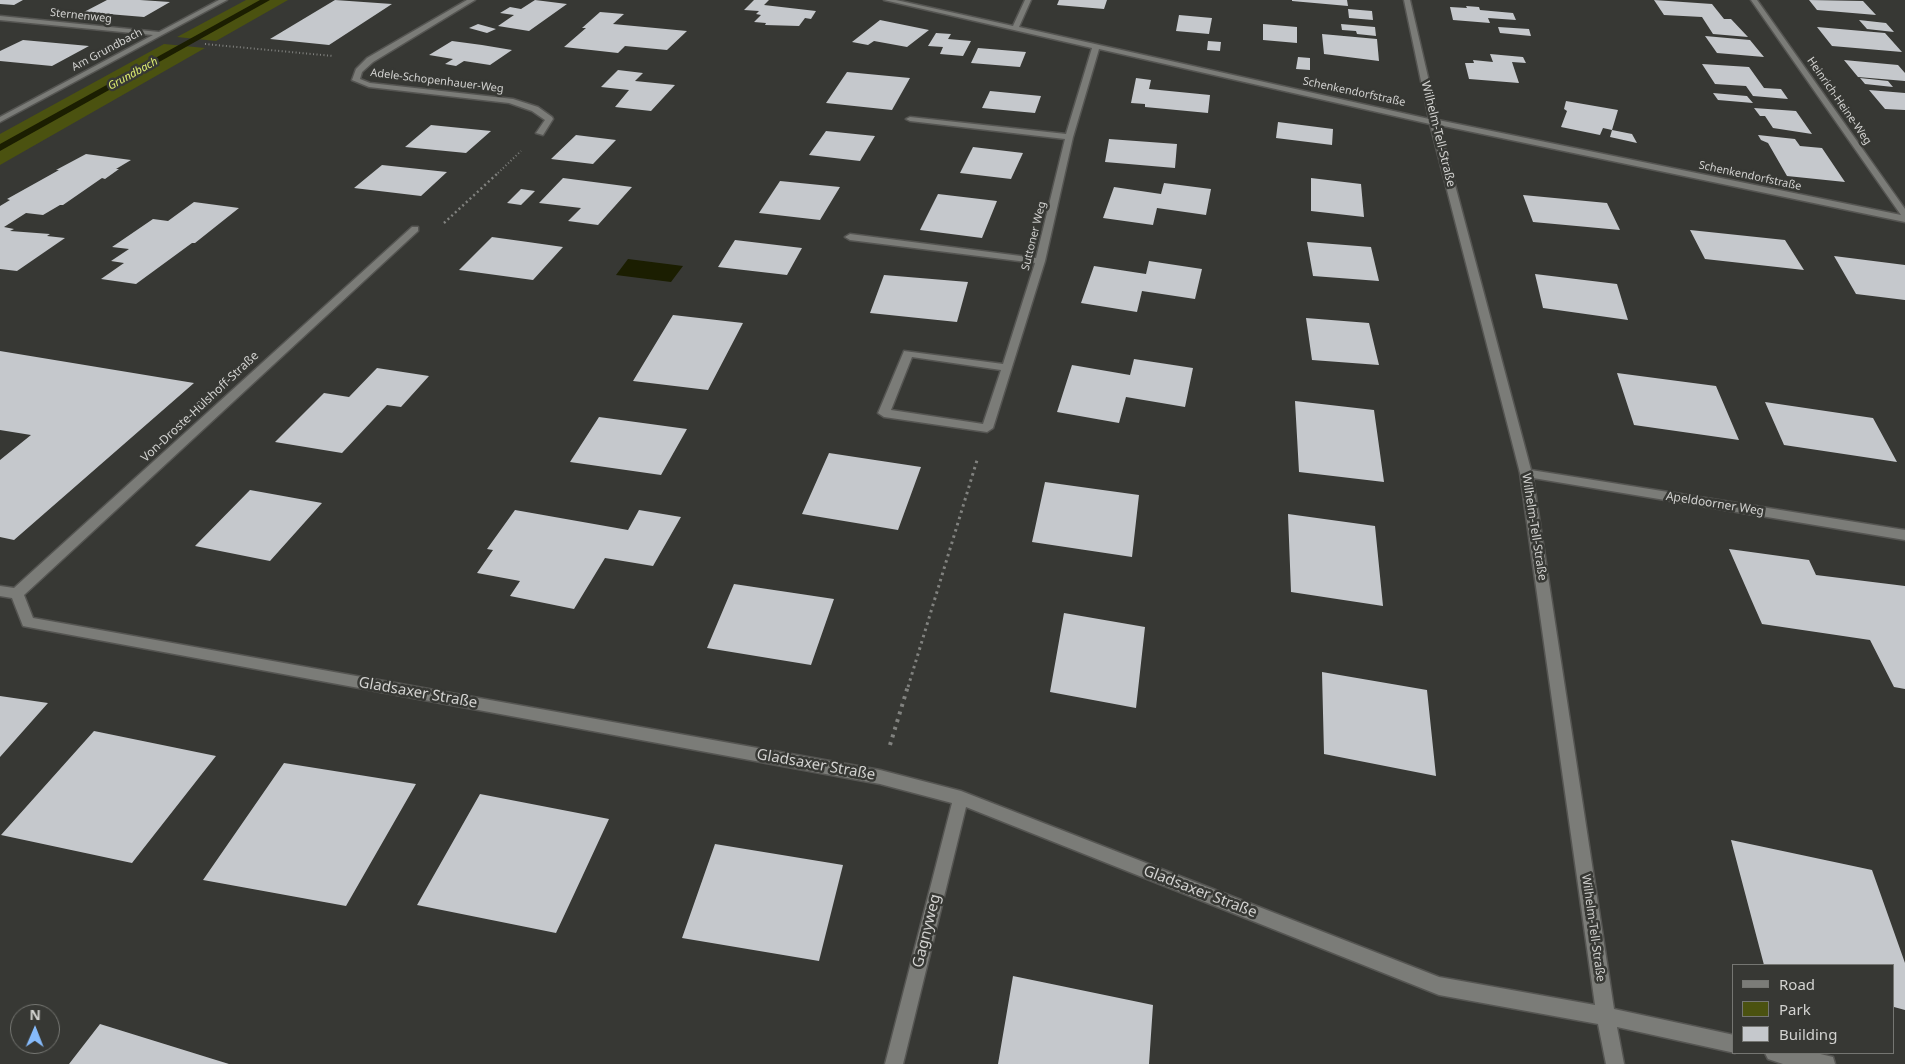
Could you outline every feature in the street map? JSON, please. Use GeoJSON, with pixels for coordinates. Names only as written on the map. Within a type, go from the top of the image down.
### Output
{"type":"FeatureCollection","features":[{"type":"Feature","properties":{"kind":"street","name":"Am Grundbach"},"geometry":{"type":"LineString","coordinates":[[0,120],[224,0]]}},
{"type":"Feature","properties":{"kind":"street","name":"Adele-Schopenhauer-Weg"},"geometry":{"type":"LineString","coordinates":[[472,0],[370,60],[359,72],[356,80],[369,85],[510,102],[535,109],[549,119],[540,133]]}},
{"type":"Feature","properties":{"kind":"street","name":"Schenkendorfstraße"},"geometry":{"type":"LineString","coordinates":[[887,0],[1434,122],[1905,219]]}},
{"type":"Feature","properties":{"kind":"street"},"geometry":{"type":"LineString","coordinates":[[1015,28],[1028,0]]}},
{"type":"Feature","properties":{"kind":"street","name":"Wilhelm-Tell-Straße"},"geometry":{"type":"LineString","coordinates":[[1407,0],[1434,122],[1526,472],[1606,1016],[1615,1064]]}},
{"type":"Feature","properties":{"kind":"street","name":"Heinrich-Heine-Weg"},"geometry":{"type":"LineString","coordinates":[[1754,0],[1905,215]]}},
{"type":"Feature","properties":{"kind":"street","name":"Sternenweg"},"geometry":{"type":"LineString","coordinates":[[0,18],[160,34]]}},
{"type":"Feature","properties":{"kind":"street","name":"Suttoner Weg"},"geometry":{"type":"LineString","coordinates":[[986,428],[1007,368],[1040,261],[1069,137],[1096,47]]}},
{"type":"Feature","properties":{"kind":"street"},"geometry":{"type":"LineString","coordinates":[[910,119],[1069,137]]}},
{"type":"Feature","properties":{"kind":"street","name":"Von-Droste-Hülshoff-Straße"},"geometry":{"type":"LineString","coordinates":[[17,594],[414,229]]}},
{"type":"Feature","properties":{"kind":"street"},"geometry":{"type":"LineString","coordinates":[[850,237],[1040,261]]}},
{"type":"Feature","properties":{"kind":"street"},"geometry":{"type":"LineString","coordinates":[[986,428],[884,413],[908,353],[1007,368]]}},
{"type":"Feature","properties":{"kind":"street","name":"Apeldoorner Weg"},"geometry":{"type":"LineString","coordinates":[[1526,472],[1905,535]]}},
{"type":"Feature","properties":{"kind":"street"},"geometry":{"type":"LineString","coordinates":[[0,591],[17,594]]}},
{"type":"Feature","properties":{"kind":"street","name":"Gladsaxer Straße"},"geometry":{"type":"LineString","coordinates":[[17,594],[28,622],[880,777],[961,798],[1439,986],[1606,1016],[1732,1044]]}},
{"type":"Feature","properties":{"kind":"street","name":"Gagnyweg"},"geometry":{"type":"LineString","coordinates":[[894,1064],[961,798]]}},
{"type":"Feature","properties":{"kind":"street"},"geometry":{"type":"LineString","coordinates":[[1779,1054],[1826,1064]]}},
{"type":"Feature","properties":{"kind":"path"},"geometry":{"type":"LineString","coordinates":[[152,39],[370,60]]}},
{"type":"Feature","properties":{"kind":"path"},"geometry":{"type":"LineString","coordinates":[[414,229],[433,227],[448,221],[540,133]]}},
{"type":"Feature","properties":{"kind":"path"},"geometry":{"type":"LineString","coordinates":[[880,777],[986,428]]}},
{"type":"Feature","properties":{"kind":"green space"},"geometry":{"type":"Polygon","coordinates":[[[246,0],[288,0],[216,41],[177,37],[246,0]]]}},
{"type":"Feature","properties":{"kind":"green space"},"geometry":{"type":"Polygon","coordinates":[[[164,44],[205,48],[0,165],[0,134],[164,44]]]}},
{"type":"Feature","properties":{"kind":"shaded area"},"geometry":{"type":"Polygon","coordinates":[[[628,259],[683,266],[671,282],[616,275],[628,259]]]}},
{"type":"Feature","properties":{"kind":"building"},"geometry":{"type":"Polygon","coordinates":[[[0,0],[23,0],[14,5],[0,4],[0,0]]]}},
{"type":"Feature","properties":{"kind":"building"},"geometry":{"type":"Polygon","coordinates":[[[107,0],[170,2],[144,17],[84,12],[107,0]]]}},
{"type":"Feature","properties":{"kind":"building"},"geometry":{"type":"Polygon","coordinates":[[[335,0],[392,4],[329,45],[270,39],[335,0]]]}},
{"type":"Feature","properties":{"kind":"building"},"geometry":{"type":"Polygon","coordinates":[[[535,0],[567,4],[529,31],[498,26],[514,15],[500,13],[510,7],[521,9],[535,0]]]}},
{"type":"Feature","properties":{"kind":"building"},"geometry":{"type":"Polygon","coordinates":[[[754,0],[769,0],[764,5],[816,11],[811,19],[805,18],[799,26],[765,25],[766,23],[754,22],[761,15],[756,14],[759,11],[744,10],[754,0]]]}},
{"type":"Feature","properties":{"kind":"building"},"geometry":{"type":"Polygon","coordinates":[[[1059,0],[1107,0],[1104,9],[1057,5],[1059,0]]]}},
{"type":"Feature","properties":{"kind":"building"},"geometry":{"type":"Polygon","coordinates":[[[1347,0],[1348,6],[1292,1],[1347,0]]]}},
{"type":"Feature","properties":{"kind":"building"},"geometry":{"type":"Polygon","coordinates":[[[1654,0],[1712,4],[1724,19],[1731,19],[1748,37],[1713,34],[1702,17],[1664,15],[1654,0]]]}},
{"type":"Feature","properties":{"kind":"building"},"geometry":{"type":"Polygon","coordinates":[[[1809,0],[1863,1],[1876,15],[1817,10],[1809,0]]]}},
{"type":"Feature","properties":{"kind":"building"},"geometry":{"type":"Polygon","coordinates":[[[1466,6],[1479,7],[1480,10],[1513,13],[1516,20],[1488,18],[1490,23],[1453,20],[1450,7],[1467,8],[1466,6]]]}},
{"type":"Feature","properties":{"kind":"building"},"geometry":{"type":"Polygon","coordinates":[[[1348,9],[1372,11],[1373,20],[1349,18],[1348,9]]]}},
{"type":"Feature","properties":{"kind":"building"},"geometry":{"type":"Polygon","coordinates":[[[600,12],[624,14],[613,24],[687,31],[667,50],[625,46],[618,53],[564,47],[586,28],[582,28],[600,12]]]}},
{"type":"Feature","properties":{"kind":"building"},"geometry":{"type":"Polygon","coordinates":[[[1179,15],[1212,18],[1209,34],[1176,31],[1179,15]]]}},
{"type":"Feature","properties":{"kind":"building"},"geometry":{"type":"Polygon","coordinates":[[[880,20],[929,30],[907,47],[874,41],[868,45],[852,42],[880,20]]]}},
{"type":"Feature","properties":{"kind":"building"},"geometry":{"type":"Polygon","coordinates":[[[1859,20],[1886,23],[1894,32],[1867,29],[1859,20]]]}},
{"type":"Feature","properties":{"kind":"building"},"geometry":{"type":"Polygon","coordinates":[[[478,24],[496,29],[487,33],[469,28],[478,24]]]}},
{"type":"Feature","properties":{"kind":"building"},"geometry":{"type":"Polygon","coordinates":[[[1263,24],[1297,27],[1297,43],[1263,40],[1263,24]]]}},
{"type":"Feature","properties":{"kind":"building"},"geometry":{"type":"Polygon","coordinates":[[[1341,24],[1375,27],[1376,36],[1342,30],[1341,24]]]}},
{"type":"Feature","properties":{"kind":"building"},"geometry":{"type":"Polygon","coordinates":[[[1498,27],[1529,29],[1531,36],[1500,33],[1498,27]]]}},
{"type":"Feature","properties":{"kind":"building"},"geometry":{"type":"Polygon","coordinates":[[[1817,27],[1885,33],[1902,52],[1832,46],[1817,27]]]}},
{"type":"Feature","properties":{"kind":"building"},"geometry":{"type":"Polygon","coordinates":[[[936,33],[951,34],[948,39],[971,41],[963,56],[940,54],[943,47],[928,46],[936,33]]]}},
{"type":"Feature","properties":{"kind":"building"},"geometry":{"type":"Polygon","coordinates":[[[1322,34],[1377,39],[1379,61],[1324,54],[1322,34]]]}},
{"type":"Feature","properties":{"kind":"building"},"geometry":{"type":"Polygon","coordinates":[[[1705,36],[1750,40],[1764,57],[1717,53],[1705,36]]]}},
{"type":"Feature","properties":{"kind":"building"},"geometry":{"type":"Polygon","coordinates":[[[23,40],[89,46],[52,66],[0,61],[0,51],[23,40]]]}},
{"type":"Feature","properties":{"kind":"building"},"geometry":{"type":"Polygon","coordinates":[[[452,41],[512,50],[490,65],[464,61],[456,66],[445,64],[453,59],[429,55],[452,41]]]}},
{"type":"Feature","properties":{"kind":"building"},"geometry":{"type":"Polygon","coordinates":[[[1208,41],[1221,42],[1220,51],[1207,50],[1208,41]]]}},
{"type":"Feature","properties":{"kind":"building"},"geometry":{"type":"Polygon","coordinates":[[[978,48],[1026,52],[1020,67],[971,63],[978,48]]]}},
{"type":"Feature","properties":{"kind":"building"},"geometry":{"type":"Polygon","coordinates":[[[1490,54],[1523,57],[1526,63],[1512,62],[1519,83],[1469,79],[1465,63],[1474,63],[1473,60],[1493,62],[1490,54]]]}},
{"type":"Feature","properties":{"kind":"building"},"geometry":{"type":"Polygon","coordinates":[[[1298,57],[1310,58],[1310,70],[1296,69],[1298,57]]]}},
{"type":"Feature","properties":{"kind":"building"},"geometry":{"type":"Polygon","coordinates":[[[1844,60],[1898,65],[1905,73],[1905,81],[1858,77],[1844,60]]]}},
{"type":"Feature","properties":{"kind":"building"},"geometry":{"type":"Polygon","coordinates":[[[1702,64],[1749,67],[1764,88],[1781,89],[1788,99],[1753,96],[1746,86],[1715,84],[1702,64]]]}},
{"type":"Feature","properties":{"kind":"building"},"geometry":{"type":"Polygon","coordinates":[[[618,70],[643,73],[635,81],[675,85],[651,111],[615,107],[629,90],[601,87],[618,70]]]}},
{"type":"Feature","properties":{"kind":"building"},"geometry":{"type":"Polygon","coordinates":[[[847,72],[910,78],[892,110],[826,103],[847,72]]]}},
{"type":"Feature","properties":{"kind":"building"},"geometry":{"type":"Polygon","coordinates":[[[1136,78],[1151,80],[1149,89],[1210,95],[1208,113],[1145,107],[1145,104],[1131,103],[1136,78]]]}},
{"type":"Feature","properties":{"kind":"building"},"geometry":{"type":"Polygon","coordinates":[[[1860,78],[1888,81],[1893,87],[1865,84],[1860,78]]]}},
{"type":"Feature","properties":{"kind":"building"},"geometry":{"type":"Polygon","coordinates":[[[1869,90],[1905,93],[1905,110],[1885,109],[1869,90]]]}},
{"type":"Feature","properties":{"kind":"building"},"geometry":{"type":"Polygon","coordinates":[[[990,91],[1041,96],[1035,113],[982,108],[990,91]]]}},
{"type":"Feature","properties":{"kind":"building"},"geometry":{"type":"Polygon","coordinates":[[[1713,93],[1747,96],[1753,103],[1718,100],[1713,93]]]}},
{"type":"Feature","properties":{"kind":"building"},"geometry":{"type":"Polygon","coordinates":[[[1566,101],[1618,110],[1612,130],[1603,128],[1600,135],[1561,127],[1567,111],[1564,109],[1566,101]]]}},
{"type":"Feature","properties":{"kind":"building"},"geometry":{"type":"Polygon","coordinates":[[[1754,108],[1796,111],[1812,134],[1773,128],[1765,116],[1760,116],[1754,108]]]}},
{"type":"Feature","properties":{"kind":"building"},"geometry":{"type":"Polygon","coordinates":[[[1278,122],[1333,129],[1332,145],[1276,138],[1278,122]]]}},
{"type":"Feature","properties":{"kind":"building"},"geometry":{"type":"Polygon","coordinates":[[[431,125],[491,131],[466,153],[405,147],[431,125]]]}},
{"type":"Feature","properties":{"kind":"building"},"geometry":{"type":"Polygon","coordinates":[[[1612,130],[1632,134],[1637,143],[1610,137],[1612,130]]]}},
{"type":"Feature","properties":{"kind":"building"},"geometry":{"type":"Polygon","coordinates":[[[826,131],[875,136],[860,161],[809,155],[826,131]]]}},
{"type":"Feature","properties":{"kind":"building"},"geometry":{"type":"Polygon","coordinates":[[[576,135],[616,140],[593,164],[551,159],[576,135]]]}},
{"type":"Feature","properties":{"kind":"building"},"geometry":{"type":"Polygon","coordinates":[[[1758,135],[1795,139],[1800,146],[1822,148],[1845,182],[1787,176],[1768,143],[1761,140],[1758,135]]]}},
{"type":"Feature","properties":{"kind":"building"},"geometry":{"type":"Polygon","coordinates":[[[1109,139],[1177,144],[1175,168],[1105,162],[1109,139]]]}},
{"type":"Feature","properties":{"kind":"building"},"geometry":{"type":"Polygon","coordinates":[[[973,147],[1023,153],[1011,179],[960,173],[973,147]]]}},
{"type":"Feature","properties":{"kind":"building"},"geometry":{"type":"Polygon","coordinates":[[[86,154],[131,160],[63,205],[43,215],[26,213],[4,227],[14,229],[10,231],[50,234],[47,236],[65,238],[17,271],[0,269],[0,206],[10,200],[7,199],[86,154]]]}},
{"type":"Feature","properties":{"kind":"building"},"geometry":{"type":"Polygon","coordinates":[[[382,165],[447,172],[421,196],[354,188],[382,165]]]}},
{"type":"Feature","properties":{"kind":"building"},"geometry":{"type":"Polygon","coordinates":[[[563,178],[632,187],[598,225],[568,221],[581,208],[539,203],[563,178]]]}},
{"type":"Feature","properties":{"kind":"building"},"geometry":{"type":"Polygon","coordinates":[[[1311,178],[1361,184],[1364,217],[1311,211],[1311,178]]]}},
{"type":"Feature","properties":{"kind":"building"},"geometry":{"type":"Polygon","coordinates":[[[780,181],[840,187],[820,220],[759,213],[780,181]]]}},
{"type":"Feature","properties":{"kind":"building"},"geometry":{"type":"Polygon","coordinates":[[[1164,183],[1211,189],[1206,215],[1157,208],[1153,225],[1103,218],[1114,187],[1161,194],[1164,183]]]}},
{"type":"Feature","properties":{"kind":"building"},"geometry":{"type":"Polygon","coordinates":[[[521,189],[535,191],[521,205],[507,203],[521,189]]]}},
{"type":"Feature","properties":{"kind":"building"},"geometry":{"type":"Polygon","coordinates":[[[938,194],[997,201],[982,238],[920,230],[938,194]]]}},
{"type":"Feature","properties":{"kind":"building"},"geometry":{"type":"Polygon","coordinates":[[[1523,195],[1607,203],[1620,230],[1533,222],[1523,195]]]}},
{"type":"Feature","properties":{"kind":"building"},"geometry":{"type":"Polygon","coordinates":[[[194,202],[239,208],[195,243],[192,243],[136,284],[101,279],[124,263],[111,261],[129,249],[112,247],[153,219],[168,221],[194,202]]]}},
{"type":"Feature","properties":{"kind":"building"},"geometry":{"type":"Polygon","coordinates":[[[1690,230],[1785,240],[1804,270],[1705,259],[1690,230]]]}},
{"type":"Feature","properties":{"kind":"building"},"geometry":{"type":"Polygon","coordinates":[[[492,237],[563,247],[533,280],[459,270],[492,237]]]}},
{"type":"Feature","properties":{"kind":"building"},"geometry":{"type":"Polygon","coordinates":[[[735,240],[802,248],[787,275],[718,267],[735,240]]]}},
{"type":"Feature","properties":{"kind":"building"},"geometry":{"type":"Polygon","coordinates":[[[1307,242],[1371,247],[1379,281],[1313,276],[1307,242]]]}},
{"type":"Feature","properties":{"kind":"building"},"geometry":{"type":"Polygon","coordinates":[[[1834,256],[1905,265],[1905,300],[1856,294],[1834,256]]]}},
{"type":"Feature","properties":{"kind":"building"},"geometry":{"type":"Polygon","coordinates":[[[1149,261],[1202,269],[1195,299],[1142,291],[1137,312],[1081,303],[1094,266],[1146,274],[1149,261]]]}},
{"type":"Feature","properties":{"kind":"building"},"geometry":{"type":"Polygon","coordinates":[[[1535,274],[1617,284],[1628,320],[1543,308],[1535,274]]]}},
{"type":"Feature","properties":{"kind":"building"},"geometry":{"type":"Polygon","coordinates":[[[884,275],[968,282],[957,322],[870,313],[884,275]]]}},
{"type":"Feature","properties":{"kind":"building"},"geometry":{"type":"Polygon","coordinates":[[[673,315],[743,323],[708,390],[633,381],[673,315]]]}},
{"type":"Feature","properties":{"kind":"building"},"geometry":{"type":"Polygon","coordinates":[[[1306,318],[1369,323],[1379,365],[1312,360],[1306,318]]]}},
{"type":"Feature","properties":{"kind":"building"},"geometry":{"type":"Polygon","coordinates":[[[0,351],[194,383],[14,540],[0,537],[0,460],[31,435],[0,430],[0,351]]]}},
{"type":"Feature","properties":{"kind":"building"},"geometry":{"type":"Polygon","coordinates":[[[1134,359],[1193,368],[1185,407],[1126,397],[1119,423],[1057,412],[1072,365],[1130,375],[1134,359]]]}},
{"type":"Feature","properties":{"kind":"building"},"geometry":{"type":"Polygon","coordinates":[[[377,368],[429,376],[401,407],[387,405],[342,453],[275,442],[324,393],[349,397],[377,368]]]}},
{"type":"Feature","properties":{"kind":"building"},"geometry":{"type":"Polygon","coordinates":[[[1617,373],[1716,386],[1739,440],[1634,425],[1617,373]]]}},
{"type":"Feature","properties":{"kind":"building"},"geometry":{"type":"Polygon","coordinates":[[[1295,401],[1374,410],[1384,482],[1299,472],[1295,401]]]}},
{"type":"Feature","properties":{"kind":"building"},"geometry":{"type":"Polygon","coordinates":[[[1765,402],[1873,418],[1897,462],[1784,445],[1765,402]]]}},
{"type":"Feature","properties":{"kind":"building"},"geometry":{"type":"Polygon","coordinates":[[[599,417],[687,429],[661,475],[570,462],[599,417]]]}},
{"type":"Feature","properties":{"kind":"building"},"geometry":{"type":"Polygon","coordinates":[[[829,453],[921,467],[898,530],[802,514],[829,453]]]}},
{"type":"Feature","properties":{"kind":"building"},"geometry":{"type":"Polygon","coordinates":[[[1045,482],[1139,495],[1132,557],[1032,542],[1045,482]]]}},
{"type":"Feature","properties":{"kind":"building"},"geometry":{"type":"Polygon","coordinates":[[[250,490],[322,503],[270,561],[195,546],[250,490]]]}},
{"type":"Feature","properties":{"kind":"building"},"geometry":{"type":"Polygon","coordinates":[[[515,510],[628,530],[639,510],[681,517],[653,566],[605,558],[574,609],[510,596],[520,581],[477,573],[493,550],[487,549],[515,510]]]}},
{"type":"Feature","properties":{"kind":"building"},"geometry":{"type":"Polygon","coordinates":[[[1288,514],[1375,526],[1383,606],[1291,592],[1288,514]]]}},
{"type":"Feature","properties":{"kind":"building"},"geometry":{"type":"Polygon","coordinates":[[[1729,549],[1809,560],[1816,575],[1905,586],[1905,689],[1894,687],[1870,640],[1762,624],[1729,549]]]}},
{"type":"Feature","properties":{"kind":"building"},"geometry":{"type":"Polygon","coordinates":[[[734,584],[834,599],[811,665],[707,648],[734,584]]]}},
{"type":"Feature","properties":{"kind":"building"},"geometry":{"type":"Polygon","coordinates":[[[1064,613],[1145,627],[1136,708],[1050,692],[1064,613]]]}},
{"type":"Feature","properties":{"kind":"building"},"geometry":{"type":"Polygon","coordinates":[[[1322,672],[1427,690],[1436,776],[1324,754],[1322,672]]]}},
{"type":"Feature","properties":{"kind":"building"},"geometry":{"type":"Polygon","coordinates":[[[0,696],[48,703],[0,757],[0,696]]]}},
{"type":"Feature","properties":{"kind":"building"},"geometry":{"type":"Polygon","coordinates":[[[94,731],[216,756],[132,863],[1,835],[94,731]]]}},
{"type":"Feature","properties":{"kind":"building"},"geometry":{"type":"Polygon","coordinates":[[[284,763],[416,784],[346,906],[203,880],[284,763]]]}},
{"type":"Feature","properties":{"kind":"building"},"geometry":{"type":"Polygon","coordinates":[[[480,794],[609,819],[556,933],[417,905],[480,794]]]}},
{"type":"Feature","properties":{"kind":"building"},"geometry":{"type":"Polygon","coordinates":[[[1731,840],[1872,870],[1905,963],[1905,1010],[1895,1007],[1895,964],[1764,964],[1731,840]]]}},
{"type":"Feature","properties":{"kind":"building"},"geometry":{"type":"Polygon","coordinates":[[[715,844],[843,865],[819,961],[682,938],[715,844]]]}},
{"type":"Feature","properties":{"kind":"building"},"geometry":{"type":"Polygon","coordinates":[[[1013,976],[1153,1005],[1149,1064],[998,1064],[1013,976]]]}},
{"type":"Feature","properties":{"kind":"building"},"geometry":{"type":"Polygon","coordinates":[[[100,1024],[229,1064],[69,1064],[100,1024]]]}},
{"type":"Feature","properties":{"kind":"waterway","name":"Grundbach"},"geometry":{"type":"LineString","coordinates":[[0,148],[266,0]]}}]}
